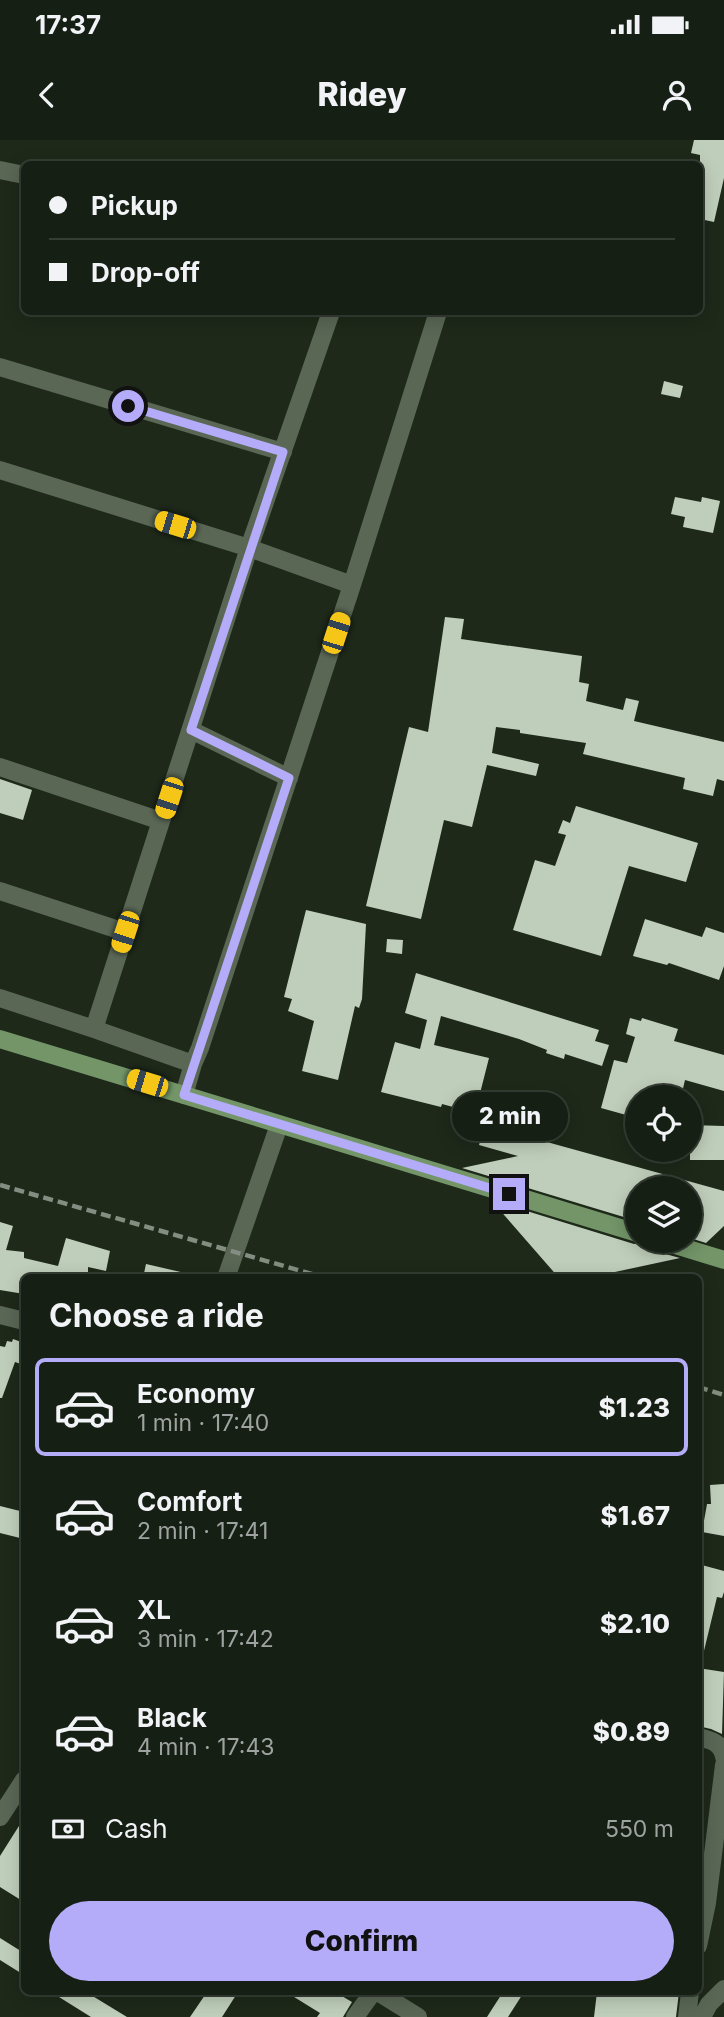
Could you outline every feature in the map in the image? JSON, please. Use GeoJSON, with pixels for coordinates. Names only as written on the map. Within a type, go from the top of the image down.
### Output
{"type":"FeatureCollection","features":[{"type":"Feature","properties":{"kind":"main road"},"geometry":{"type":"LineString","coordinates":[[0,1039],[625,1229]]}},
{"type":"Feature","properties":{"kind":"main road"},"geometry":{"type":"LineString","coordinates":[[701,1253],[724,1260]]}},
{"type":"Feature","properties":{"kind":"street"},"geometry":{"type":"LineString","coordinates":[[1,176],[21,176]]}},
{"type":"Feature","properties":{"kind":"street"},"geometry":{"type":"LineString","coordinates":[[94,1029],[249,548],[330,315]]}},
{"type":"Feature","properties":{"kind":"street"},"geometry":{"type":"LineString","coordinates":[[184,1095],[192,1064],[200,1048],[352,585],[437,315]]}},
{"type":"Feature","properties":{"kind":"street"},"geometry":{"type":"LineString","coordinates":[[0,368],[283,452]]}},
{"type":"Feature","properties":{"kind":"street"},"geometry":{"type":"LineString","coordinates":[[0,470],[249,548],[352,585]]}},
{"type":"Feature","properties":{"kind":"street"},"geometry":{"type":"LineString","coordinates":[[191,730],[289,778]]}},
{"type":"Feature","properties":{"kind":"street"},"geometry":{"type":"LineString","coordinates":[[0,767],[161,821]]}},
{"type":"Feature","properties":{"kind":"street"},"geometry":{"type":"LineString","coordinates":[[0,891],[125,932]]}},
{"type":"Feature","properties":{"kind":"street"},"geometry":{"type":"LineString","coordinates":[[0,998],[192,1064]]}},
{"type":"Feature","properties":{"kind":"street"},"geometry":{"type":"LineString","coordinates":[[227,1274],[279,1125]]}},
{"type":"Feature","properties":{"kind":"street"},"geometry":{"type":"LineString","coordinates":[[0,1315],[21,1320]]}},
{"type":"Feature","properties":{"kind":"street"},"geometry":{"type":"LineString","coordinates":[[702,1738],[719,1744],[724,1757]]}},
{"type":"Feature","properties":{"kind":"street"},"geometry":{"type":"LineString","coordinates":[[703,1902],[724,1765]]}},
{"type":"Feature","properties":{"kind":"street"},"geometry":{"type":"LineString","coordinates":[[0,1817],[21,1785]]}},
{"type":"Feature","properties":{"kind":"street"},"geometry":{"type":"LineString","coordinates":[[702,2017],[709,2004],[724,1989]]}},
{"type":"Feature","properties":{"kind":"street"},"geometry":{"type":"LineString","coordinates":[[355,2017],[373,1995]]}},
{"type":"Feature","properties":{"kind":"street"},"geometry":{"type":"LineString","coordinates":[[381,1995],[418,2017]]}},
{"type":"Feature","properties":{"kind":"street"},"geometry":{"type":"LineString","coordinates":[[687,2017],[690,1995]]}},
{"type":"Feature","properties":{"kind":"building"},"geometry":{"type":"Polygon","coordinates":[[[694,140],[724,140],[724,178],[714,222],[703,220],[703,161],[700,161],[700,155],[691,153],[694,140]]]}},
{"type":"Feature","properties":{"kind":"building"},"geometry":{"type":"Polygon","coordinates":[[[664,381],[683,386],[680,398],[661,394],[664,381]]]}},
{"type":"Feature","properties":{"kind":"building"},"geometry":{"type":"Polygon","coordinates":[[[675,497],[701,502],[702,497],[720,501],[713,533],[683,527],[685,517],[671,514],[675,497]]]}},
{"type":"Feature","properties":{"kind":"building"},"geometry":{"type":"Polygon","coordinates":[[[445,617],[464,619],[461,639],[582,656],[579,682],[589,684],[586,701],[623,710],[626,698],[639,701],[634,721],[724,742],[724,781],[717,779],[713,796],[683,789],[685,778],[583,754],[586,743],[496,727],[492,753],[539,764],[536,776],[487,765],[472,827],[444,820],[421,919],[366,906],[409,727],[428,732],[445,617]]]}},
{"type":"Feature","properties":{"kind":"building"},"geometry":{"type":"Polygon","coordinates":[[[0,779],[32,790],[23,820],[0,813],[0,779]]]}},
{"type":"Feature","properties":{"kind":"building"},"geometry":{"type":"Polygon","coordinates":[[[576,806],[698,843],[686,882],[629,866],[601,956],[513,930],[535,860],[555,866],[566,835],[558,833],[563,820],[570,823],[576,806]]]}},
{"type":"Feature","properties":{"kind":"building"},"geometry":{"type":"Polygon","coordinates":[[[306,910],[366,924],[362,999],[359,1008],[355,1006],[338,1080],[302,1071],[314,1021],[288,1011],[292,999],[284,997],[306,910]]]}},
{"type":"Feature","properties":{"kind":"building"},"geometry":{"type":"Polygon","coordinates":[[[645,919],[702,937],[706,927],[724,933],[724,966],[719,980],[669,963],[667,965],[633,956],[645,919]]]}},
{"type":"Feature","properties":{"kind":"building"},"geometry":{"type":"Polygon","coordinates":[[[387,939],[403,940],[402,954],[386,952],[387,939]]]}},
{"type":"Feature","properties":{"kind":"building"},"geometry":{"type":"Polygon","coordinates":[[[416,973],[599,1030],[595,1041],[609,1045],[602,1066],[565,1054],[564,1059],[519,1039],[441,1016],[434,1045],[489,1058],[475,1113],[381,1092],[395,1042],[420,1049],[427,1020],[405,1013],[416,973]]]}},
{"type":"Feature","properties":{"kind":"building"},"geometry":{"type":"Polygon","coordinates":[[[630,1018],[641,1021],[642,1018],[678,1029],[674,1041],[724,1055],[724,1091],[685,1080],[684,1085],[625,1085],[625,1115],[601,1108],[614,1060],[627,1063],[635,1037],[626,1034],[630,1018]]]}},
{"type":"Feature","properties":{"kind":"building"},"geometry":{"type":"Polygon","coordinates":[[[485,1125],[670,1176],[625,1176],[625,1217],[462,1168],[518,1156],[479,1145],[485,1125]]]}},
{"type":"Feature","properties":{"kind":"building"},"geometry":{"type":"Polygon","coordinates":[[[702,1125],[724,1126],[724,1160],[702,1160],[702,1125]]]}},
{"type":"Feature","properties":{"kind":"building"},"geometry":{"type":"Polygon","coordinates":[[[702,1185],[724,1191],[724,1226],[706,1243],[702,1242],[702,1185]]]}},
{"type":"Feature","properties":{"kind":"building"},"geometry":{"type":"Polygon","coordinates":[[[491,1200],[625,1241],[625,1253],[662,1253],[680,1258],[606,1274],[556,1274],[491,1200]]]}},
{"type":"Feature","properties":{"kind":"building"},"geometry":{"type":"Polygon","coordinates":[[[0,1222],[13,1226],[6,1250],[24,1252],[24,1258],[58,1266],[66,1238],[110,1251],[106,1271],[88,1267],[88,1274],[21,1274],[21,1294],[0,1290],[0,1222]]]}},
{"type":"Feature","properties":{"kind":"building"},"geometry":{"type":"Polygon","coordinates":[[[146,1264],[185,1273],[185,1274],[144,1274],[146,1264]]]}},
{"type":"Feature","properties":{"kind":"building"},"geometry":{"type":"Polygon","coordinates":[[[13,1339],[21,1342],[21,1364],[15,1362],[0,1398],[0,1346],[5,1347],[7,1341],[12,1342],[13,1339]]]}},
{"type":"Feature","properties":{"kind":"building"},"geometry":{"type":"Polygon","coordinates":[[[724,1484],[724,1536],[702,1532],[707,1504],[711,1504],[710,1485],[724,1484]]]}},
{"type":"Feature","properties":{"kind":"building"},"geometry":{"type":"Polygon","coordinates":[[[0,1506],[21,1511],[21,1538],[0,1533],[0,1506]]]}},
{"type":"Feature","properties":{"kind":"building"},"geometry":{"type":"Polygon","coordinates":[[[702,1565],[724,1571],[724,1592],[722,1598],[717,1597],[703,1655],[702,1565]]]}},
{"type":"Feature","properties":{"kind":"building"},"geometry":{"type":"Polygon","coordinates":[[[702,1669],[724,1672],[722,1734],[702,1727],[702,1669]]]}},
{"type":"Feature","properties":{"kind":"building"},"geometry":{"type":"Polygon","coordinates":[[[21,1823],[21,1900],[0,1887],[0,1856],[21,1823]]]}},
{"type":"Feature","properties":{"kind":"building"},"geometry":{"type":"Polygon","coordinates":[[[0,1938],[21,1951],[21,1973],[0,1960],[0,1938]]]}},
{"type":"Feature","properties":{"kind":"building"},"geometry":{"type":"Polygon","coordinates":[[[56,1995],[91,1995],[127,2017],[91,2017],[56,1995]]]}},
{"type":"Feature","properties":{"kind":"building"},"geometry":{"type":"Polygon","coordinates":[[[205,1995],[236,1995],[222,2017],[190,2017],[205,1995]]]}},
{"type":"Feature","properties":{"kind":"building"},"geometry":{"type":"Polygon","coordinates":[[[291,1995],[340,1995],[352,2002],[343,2017],[317,2017],[320,2013],[291,1995]]]}},
{"type":"Feature","properties":{"kind":"building"},"geometry":{"type":"Polygon","coordinates":[[[501,1995],[522,1995],[508,2017],[487,2017],[501,1995]]]}},
{"type":"Feature","properties":{"kind":"building"},"geometry":{"type":"Polygon","coordinates":[[[597,1995],[679,1995],[676,2017],[594,2017],[597,1995]]]}},
{"type":"Feature","properties":{"kind":"railway"},"geometry":{"type":"LineString","coordinates":[[0,1185],[312,1274]]}},
{"type":"Feature","properties":{"kind":"railway"},"geometry":{"type":"LineString","coordinates":[[702,1388],[724,1395]]}},
{"type":"Feature","properties":{"kind":"route"},"geometry":{"type":"LineString","coordinates":[[128,406],[283,452],[249,548],[191,730],[289,778],[200,1048],[192,1064],[184,1095],[509,1194]]}}]}
